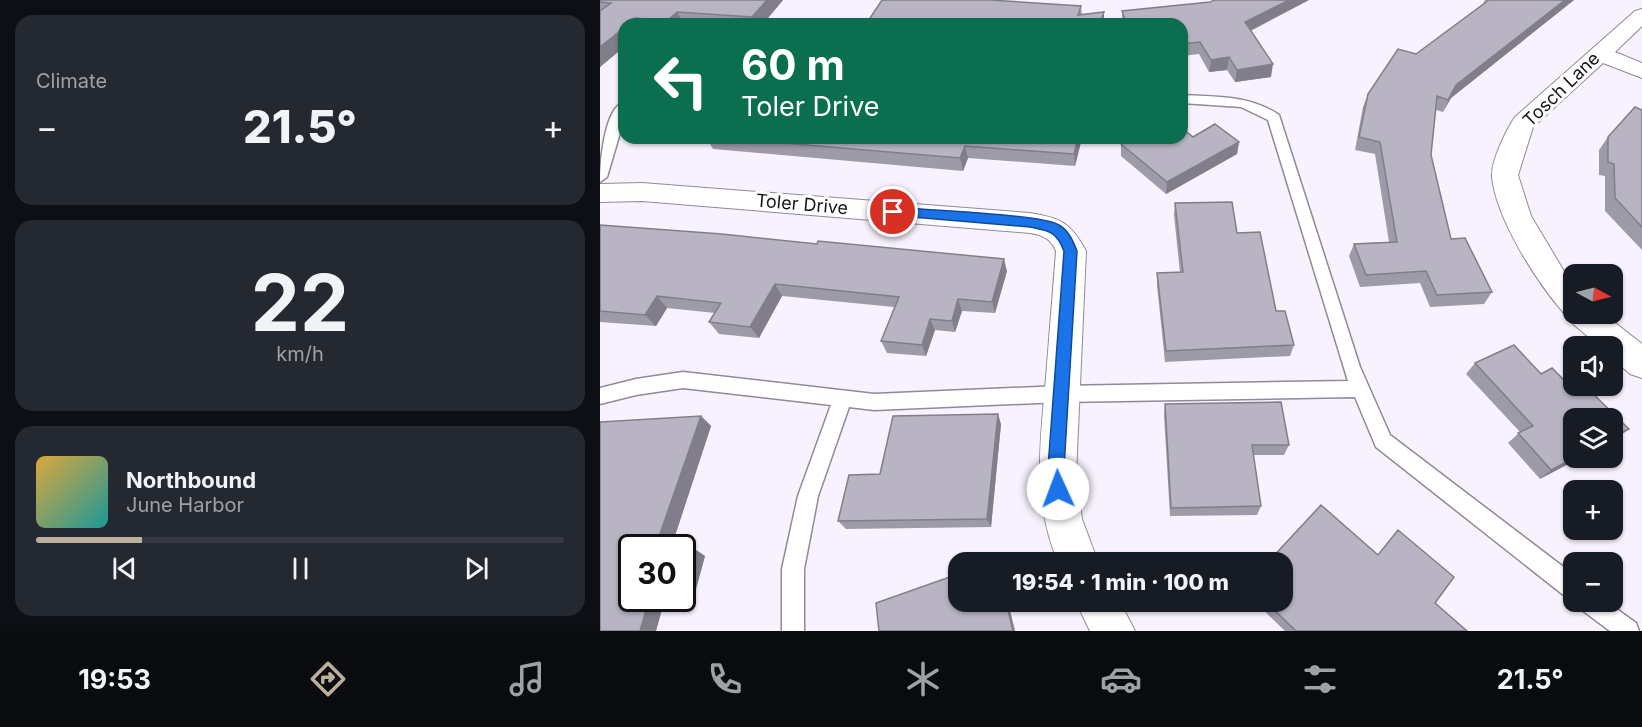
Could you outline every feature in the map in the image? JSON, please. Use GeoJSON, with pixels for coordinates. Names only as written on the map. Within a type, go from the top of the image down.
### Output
{"type":"FeatureCollection","features":[{"type":"Feature","properties":{"kind":"street","name":"Tosch Lane"},"geometry":{"type":"LineString","coordinates":[[1563,291],[1554,281],[1517,216],[1504,175],[1517,133],[1524,122],[1642,15]]}},
{"type":"Feature","properties":{"kind":"street"},"geometry":{"type":"LineString","coordinates":[[1599,53],[1642,71]]}},
{"type":"Feature","properties":{"kind":"street","name":"Toler Drive"},"geometry":{"type":"LineString","coordinates":[[600,193],[642,192],[1030,223],[1054,227],[1065,238],[1071,251],[1056,468],[1059,511],[1072,552]]}},
{"type":"Feature","properties":{"kind":"street"},"geometry":{"type":"LineString","coordinates":[[1595,324],[1642,364]]}},
{"type":"Feature","properties":{"kind":"street"},"geometry":{"type":"LineString","coordinates":[[1103,612],[1114,631]]}},
{"type":"Feature","properties":{"kind":"lane"},"geometry":{"type":"LineString","coordinates":[[1188,99],[1250,104],[1265,110],[1274,118],[1351,367],[1383,441],[1563,580]]}},
{"type":"Feature","properties":{"kind":"lane"},"geometry":{"type":"LineString","coordinates":[[600,177],[618,118]]}},
{"type":"Feature","properties":{"kind":"lane"},"geometry":{"type":"LineString","coordinates":[[600,396],[636,387],[683,380],[874,402],[1061,394],[1360,389]]}},
{"type":"Feature","properties":{"kind":"lane"},"geometry":{"type":"LineString","coordinates":[[793,631],[793,569],[808,496],[843,398]]}},
{"type":"Feature","properties":{"kind":"lane"},"geometry":{"type":"LineString","coordinates":[[1603,612],[1628,631]]}},
{"type":"Feature","properties":{"kind":"building"},"geometry":{"type":"Polygon","coordinates":[[[600,0],[767,0],[752,17],[677,12],[670,18],[618,18],[618,33],[600,47],[600,11],[611,3],[600,2],[600,0]]]}},
{"type":"Feature","properties":{"kind":"building"},"geometry":{"type":"Polygon","coordinates":[[[882,0],[991,0],[1081,6],[1078,15],[1104,12],[1102,18],[870,18],[882,0]]]}},
{"type":"Feature","properties":{"kind":"building"},"geometry":{"type":"Polygon","coordinates":[[[1215,0],[1289,0],[1245,22],[1273,64],[1237,70],[1229,57],[1211,60],[1200,42],[1188,43],[1188,18],[1125,18],[1122,11],[1215,0]]]}},
{"type":"Feature","properties":{"kind":"building"},"geometry":{"type":"Polygon","coordinates":[[[1489,0],[1565,0],[1456,85],[1448,100],[1437,96],[1431,155],[1451,239],[1465,238],[1492,292],[1437,295],[1426,271],[1366,275],[1354,244],[1397,242],[1380,142],[1359,137],[1368,94],[1398,49],[1416,54],[1489,0]]]}},
{"type":"Feature","properties":{"kind":"building"},"geometry":{"type":"Polygon","coordinates":[[[1635,107],[1642,110],[1642,227],[1615,198],[1614,164],[1608,162],[1608,137],[1635,107]]]}},
{"type":"Feature","properties":{"kind":"building"},"geometry":{"type":"Polygon","coordinates":[[[1215,124],[1239,142],[1167,182],[1121,144],[1188,144],[1188,133],[1193,137],[1215,124]]]}},
{"type":"Feature","properties":{"kind":"building"},"geometry":{"type":"Polygon","coordinates":[[[795,144],[1076,144],[1074,154],[965,146],[960,158],[795,144]]]}},
{"type":"Feature","properties":{"kind":"building"},"geometry":{"type":"Polygon","coordinates":[[[1232,202],[1237,233],[1260,232],[1276,311],[1285,311],[1294,345],[1166,351],[1157,273],[1183,272],[1175,203],[1232,202]]]}},
{"type":"Feature","properties":{"kind":"building"},"geometry":{"type":"Polygon","coordinates":[[[600,225],[817,244],[818,241],[1004,259],[992,302],[958,299],[952,321],[930,319],[922,345],[881,341],[899,297],[775,284],[750,327],[709,322],[721,303],[657,296],[645,315],[600,311],[600,225]]]}},
{"type":"Feature","properties":{"kind":"building"},"geometry":{"type":"Polygon","coordinates":[[[1514,345],[1541,374],[1552,368],[1563,379],[1563,396],[1595,396],[1608,408],[1563,408],[1563,464],[1551,470],[1518,433],[1533,426],[1475,363],[1514,345]]]}},
{"type":"Feature","properties":{"kind":"building"},"geometry":{"type":"Polygon","coordinates":[[[1281,402],[1289,445],[1252,445],[1261,506],[1171,508],[1165,404],[1281,402]]]}},
{"type":"Feature","properties":{"kind":"building"},"geometry":{"type":"Polygon","coordinates":[[[998,414],[987,519],[838,521],[849,475],[880,474],[893,416],[998,414]]]}},
{"type":"Feature","properties":{"kind":"building"},"geometry":{"type":"Polygon","coordinates":[[[701,416],[660,534],[618,534],[618,612],[645,612],[640,631],[600,631],[600,422],[701,416]]]}},
{"type":"Feature","properties":{"kind":"building"},"geometry":{"type":"Polygon","coordinates":[[[1623,423],[1629,429],[1623,432],[1623,423]]]}},
{"type":"Feature","properties":{"kind":"building"},"geometry":{"type":"Polygon","coordinates":[[[1321,505],[1378,555],[1398,530],[1454,577],[1435,603],[1467,631],[1296,631],[1276,612],[1293,612],[1293,552],[1277,552],[1321,505]]]}},
{"type":"Feature","properties":{"kind":"building"},"geometry":{"type":"Polygon","coordinates":[[[948,578],[948,612],[1008,612],[1013,631],[879,631],[876,603],[948,578]]]}},
{"type":"Feature","properties":{"kind":"route"},"geometry":{"type":"LineString","coordinates":[[893,212],[1030,223],[1054,227],[1065,238],[1071,251],[1056,468],[1058,489]]}}]}
